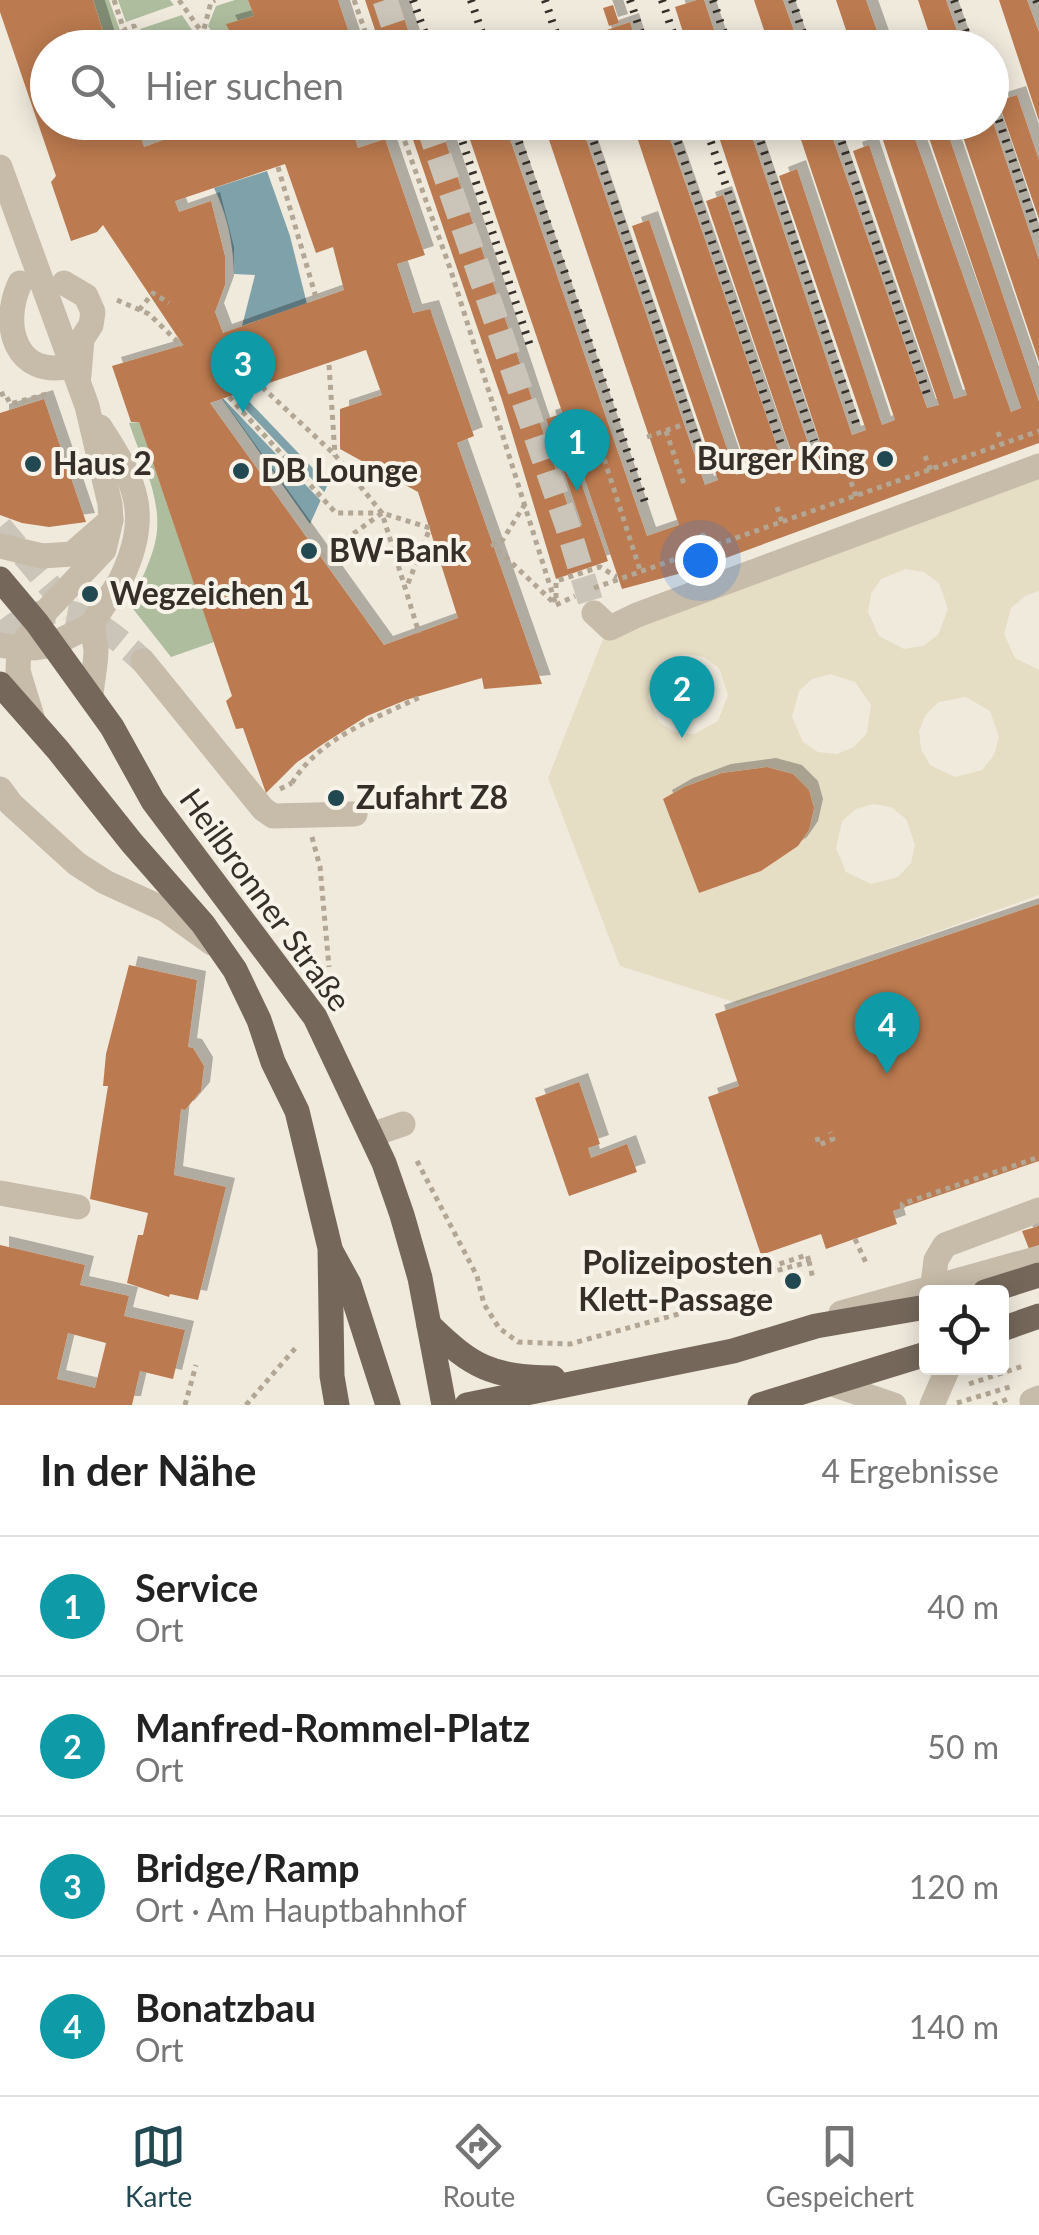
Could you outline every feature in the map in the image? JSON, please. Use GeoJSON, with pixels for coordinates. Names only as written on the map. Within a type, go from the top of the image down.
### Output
{"type":"FeatureCollection","features":[{"type":"Feature","properties":{"kind":"main road","name":"Heilbronner Straße"},"geometry":{"type":"LineString","coordinates":[[0,579],[112,726],[152,801],[315,1016],[371,1134],[402,1215],[430,1326],[444,1405]]}},
{"type":"Feature","properties":{"kind":"main road","name":"Heilbronner Straße"},"geometry":{"type":"LineString","coordinates":[[0,684],[179,894],[222,950],[258,1020],[296,1111],[330,1248],[332,1376],[337,1405]]}},
{"type":"Feature","properties":{"kind":"main road"},"geometry":{"type":"LineString","coordinates":[[330,1248],[349,1284],[388,1405]]}},
{"type":"Feature","properties":{"kind":"main road"},"geometry":{"type":"LineString","coordinates":[[1007,1285],[1039,1275]]}},
{"type":"Feature","properties":{"kind":"main road"},"geometry":{"type":"LineString","coordinates":[[467,1405],[588,1388],[919,1299]]}},
{"type":"Feature","properties":{"kind":"main road"},"geometry":{"type":"LineString","coordinates":[[1009,1327],[1039,1316]]}},
{"type":"Feature","properties":{"kind":"main road"},"geometry":{"type":"LineString","coordinates":[[430,1326],[468,1358],[495,1373],[588,1388]]}},
{"type":"Feature","properties":{"kind":"main road"},"geometry":{"type":"LineString","coordinates":[[760,1405],[919,1356]]}},
{"type":"Feature","properties":{"kind":"main road"},"geometry":{"type":"LineString","coordinates":[[316,1405],[332,1376]]}},
{"type":"Feature","properties":{"kind":"main road"},"geometry":{"type":"LineString","coordinates":[[556,1405],[588,1388]]}},
{"type":"Feature","properties":{"kind":"street"},"geometry":{"type":"LineString","coordinates":[[0,167],[78,386],[103,467],[111,520],[104,550],[37,623],[9,647]]}},
{"type":"Feature","properties":{"kind":"street"},"geometry":{"type":"LineString","coordinates":[[9,647],[32,650],[54,645],[92,624],[121,578],[133,548],[137,497],[124,463],[78,386],[24,360],[15,351],[4,328],[4,316],[6,304],[20,283]]}},
{"type":"Feature","properties":{"kind":"street"},"geometry":{"type":"LineString","coordinates":[[64,283],[86,296],[93,312],[91,325],[82,339],[78,386]]}},
{"type":"Feature","properties":{"kind":"street"},"geometry":{"type":"LineString","coordinates":[[594,612],[610,628],[1039,466]]}},
{"type":"Feature","properties":{"kind":"street"},"geometry":{"type":"LineString","coordinates":[[0,546],[42,556],[72,554],[111,520]]}},
{"type":"Feature","properties":{"kind":"street"},"geometry":{"type":"LineString","coordinates":[[90,696],[96,650],[92,624]]}},
{"type":"Feature","properties":{"kind":"street"},"geometry":{"type":"LineString","coordinates":[[9,647],[33,720]]}},
{"type":"Feature","properties":{"kind":"street"},"geometry":{"type":"LineString","coordinates":[[143,661],[272,816],[355,814]]}},
{"type":"Feature","properties":{"kind":"street"},"geometry":{"type":"LineString","coordinates":[[0,789],[77,864],[105,882],[166,910],[222,950]]}},
{"type":"Feature","properties":{"kind":"street"},"geometry":{"type":"LineString","coordinates":[[371,1134],[404,1124]]}},
{"type":"Feature","properties":{"kind":"street"},"geometry":{"type":"LineString","coordinates":[[0,1192],[78,1207]]}},
{"type":"Feature","properties":{"kind":"street"},"geometry":{"type":"LineString","coordinates":[[932,1285],[936,1260],[945,1245],[1039,1210]]}},
{"type":"Feature","properties":{"kind":"street"},"geometry":{"type":"LineString","coordinates":[[962,1285],[1039,1258]]}},
{"type":"Feature","properties":{"kind":"street"},"geometry":{"type":"LineString","coordinates":[[932,1405],[957,1376]]}},
{"type":"Feature","properties":{"kind":"street"},"geometry":{"type":"LineString","coordinates":[[832,1384],[894,1405]]}},
{"type":"Feature","properties":{"kind":"street"},"geometry":{"type":"LineString","coordinates":[[444,1405],[588,1388]]}},
{"type":"Feature","properties":{"kind":"path"},"geometry":{"type":"LineString","coordinates":[[114,0],[124,30]]}},
{"type":"Feature","properties":{"kind":"path"},"geometry":{"type":"LineString","coordinates":[[180,0],[202,30]]}},
{"type":"Feature","properties":{"kind":"path"},"geometry":{"type":"LineString","coordinates":[[204,30],[211,2],[216,0]]}},
{"type":"Feature","properties":{"kind":"path"},"geometry":{"type":"LineString","coordinates":[[354,0],[365,30]]}},
{"type":"Feature","properties":{"kind":"path"},"geometry":{"type":"LineString","coordinates":[[404,140],[451,271],[556,605]]}},
{"type":"Feature","properties":{"kind":"path"},"geometry":{"type":"LineString","coordinates":[[278,167],[316,300]]}},
{"type":"Feature","properties":{"kind":"path"},"geometry":{"type":"LineString","coordinates":[[290,206],[298,202]]}},
{"type":"Feature","properties":{"kind":"path"},"geometry":{"type":"LineString","coordinates":[[139,310],[152,294],[170,303]]}},
{"type":"Feature","properties":{"kind":"path"},"geometry":{"type":"LineString","coordinates":[[114,299],[149,314],[182,346]]}},
{"type":"Feature","properties":{"kind":"path"},"geometry":{"type":"LineString","coordinates":[[329,365],[335,454]]}},
{"type":"Feature","properties":{"kind":"path"},"geometry":{"type":"LineString","coordinates":[[8,382],[3,394],[10,404],[78,386]]}},
{"type":"Feature","properties":{"kind":"path"},"geometry":{"type":"LineString","coordinates":[[262,386],[335,454],[382,513],[418,633]]}},
{"type":"Feature","properties":{"kind":"path"},"geometry":{"type":"LineString","coordinates":[[229,397],[336,513],[382,513],[430,528],[407,586]]}},
{"type":"Feature","properties":{"kind":"path"},"geometry":{"type":"LineString","coordinates":[[648,437],[685,424]]}},
{"type":"Feature","properties":{"kind":"path"},"geometry":{"type":"LineString","coordinates":[[666,431],[684,486]]}},
{"type":"Feature","properties":{"kind":"path"},"geometry":{"type":"LineString","coordinates":[[556,605],[556,581],[600,567],[617,577],[640,570],[1039,431]]}},
{"type":"Feature","properties":{"kind":"path"},"geometry":{"type":"LineString","coordinates":[[998,432],[1002,444]]}},
{"type":"Feature","properties":{"kind":"path"},"geometry":{"type":"LineString","coordinates":[[570,450],[598,440],[640,570]]}},
{"type":"Feature","properties":{"kind":"path"},"geometry":{"type":"LineString","coordinates":[[926,456],[931,470]]}},
{"type":"Feature","properties":{"kind":"path"},"geometry":{"type":"LineString","coordinates":[[577,469],[604,460]]}},
{"type":"Feature","properties":{"kind":"path"},"geometry":{"type":"LineString","coordinates":[[851,482],[856,496]]}},
{"type":"Feature","properties":{"kind":"path"},"geometry":{"type":"LineString","coordinates":[[525,504],[502,541],[493,546],[556,605]]}},
{"type":"Feature","properties":{"kind":"path"},"geometry":{"type":"LineString","coordinates":[[777,507],[782,522]]}},
{"type":"Feature","properties":{"kind":"path"},"geometry":{"type":"LineString","coordinates":[[321,557],[382,513]]}},
{"type":"Feature","properties":{"kind":"path"},"geometry":{"type":"LineString","coordinates":[[702,533],[707,547]]}},
{"type":"Feature","properties":{"kind":"path"},"geometry":{"type":"LineString","coordinates":[[329,968],[320,867],[292,783],[304,763],[340,737],[422,696]]}},
{"type":"Feature","properties":{"kind":"path"},"geometry":{"type":"LineString","coordinates":[[817,1137],[819,1144],[832,1140],[830,1132]]}},
{"type":"Feature","properties":{"kind":"path"},"geometry":{"type":"LineString","coordinates":[[903,1208],[902,1204],[1039,1157]]}},
{"type":"Feature","properties":{"kind":"path"},"geometry":{"type":"LineString","coordinates":[[417,1161],[476,1276],[484,1304],[499,1328],[518,1342],[570,1344],[758,1292]]}},
{"type":"Feature","properties":{"kind":"path"},"geometry":{"type":"LineString","coordinates":[[855,1238],[867,1265]]}},
{"type":"Feature","properties":{"kind":"path"},"geometry":{"type":"LineString","coordinates":[[752,1273],[807,1254],[813,1279]]}},
{"type":"Feature","properties":{"kind":"path"},"geometry":{"type":"LineString","coordinates":[[768,1274],[809,1262]]}},
{"type":"Feature","properties":{"kind":"path"},"geometry":{"type":"LineString","coordinates":[[246,1405],[298,1346]]}},
{"type":"Feature","properties":{"kind":"path"},"geometry":{"type":"LineString","coordinates":[[185,1405],[196,1365]]}},
{"type":"Feature","properties":{"kind":"path"},"geometry":{"type":"LineString","coordinates":[[957,1376],[1023,1366]]}},
{"type":"Feature","properties":{"kind":"path"},"geometry":{"type":"LineString","coordinates":[[959,1404],[1032,1393]]}},
{"type":"Feature","properties":{"kind":"green space"},"geometry":{"type":"Polygon","coordinates":[[[93,0],[109,0],[120,30],[103,30],[93,0]]]}},
{"type":"Feature","properties":{"kind":"green space"},"geometry":{"type":"Polygon","coordinates":[[[118,0],[170,0],[174,5],[126,22],[118,0]]]}},
{"type":"Feature","properties":{"kind":"green space"},"geometry":{"type":"Polygon","coordinates":[[[248,0],[254,16],[227,24],[230,30],[211,30],[208,26],[216,6],[248,0]]]}},
{"type":"Feature","properties":{"kind":"green space"},"geometry":{"type":"Polygon","coordinates":[[[182,15],[192,30],[140,30],[182,15]]]}},
{"type":"Feature","properties":{"kind":"green space"},"geometry":{"type":"Polygon","coordinates":[[[139,422],[214,642],[171,657],[130,605],[152,555],[157,524],[150,480],[129,423],[139,422]]]}},
{"type":"Feature","properties":{"kind":"shaded area"},"geometry":{"type":"Polygon","coordinates":[[[1039,475],[1039,591],[1011,608],[1004,634],[1015,658],[1039,670],[1039,895],[737,1003],[620,966],[548,778],[603,639],[1039,475]],[[906,569],[881,579],[871,594],[868,612],[879,636],[904,649],[923,646],[938,635],[948,609],[939,583],[924,572],[906,569]],[[686,654],[669,659],[655,671],[648,697],[659,722],[675,732],[694,734],[718,721],[728,695],[719,668],[704,657],[686,654]],[[830,674],[812,679],[799,691],[792,717],[803,742],[818,752],[837,754],[854,747],[867,733],[871,705],[855,682],[830,674]],[[966,697],[939,702],[926,714],[919,731],[921,749],[930,765],[955,777],[982,770],[994,755],[999,737],[990,711],[966,697]],[[767,767],[722,773],[663,799],[699,893],[761,871],[798,846],[809,830],[814,808],[809,790],[793,774],[767,767]],[[873,804],[856,809],[842,821],[836,848],[846,872],[871,884],[898,877],[911,863],[915,845],[906,819],[891,807],[873,804]]]}},
{"type":"Feature","properties":{"kind":"water"},"geometry":{"type":"Polygon","coordinates":[[[267,171],[290,236],[307,304],[242,326],[255,275],[234,274],[229,230],[214,188],[267,171]]]}},
{"type":"Feature","properties":{"kind":"water"},"geometry":{"type":"Polygon","coordinates":[[[241,393],[328,484],[310,524],[222,399],[241,393]]]}},
{"type":"Feature","properties":{"kind":"pier"},"geometry":{"type":"Polygon","coordinates":[[[229,392],[327,495],[323,503],[220,395],[229,392]]]}},
{"type":"Feature","properties":{"kind":"building"},"geometry":{"type":"Polygon","coordinates":[[[0,0],[93,0],[102,30],[30,30],[30,100],[0,12],[0,0]]]}},
{"type":"Feature","properties":{"kind":"building"},"geometry":{"type":"Polygon","coordinates":[[[248,0],[338,0],[348,30],[229,30],[226,24],[254,16],[248,0]]]}},
{"type":"Feature","properties":{"kind":"building"},"geometry":{"type":"Polygon","coordinates":[[[365,0],[398,0],[408,30],[375,30],[365,0]]]}},
{"type":"Feature","properties":{"kind":"building"},"geometry":{"type":"Polygon","coordinates":[[[704,0],[714,30],[682,30],[675,7],[704,0]]]}},
{"type":"Feature","properties":{"kind":"building"},"geometry":{"type":"Polygon","coordinates":[[[754,0],[783,0],[794,30],[764,30],[754,0]]]}},
{"type":"Feature","properties":{"kind":"building"},"geometry":{"type":"Polygon","coordinates":[[[836,0],[866,0],[877,30],[846,30],[836,0]]]}},
{"type":"Feature","properties":{"kind":"building"},"geometry":{"type":"Polygon","coordinates":[[[918,0],[946,0],[957,30],[928,30],[918,0]]]}},
{"type":"Feature","properties":{"kind":"building"},"geometry":{"type":"Polygon","coordinates":[[[999,0],[1027,0],[1039,32],[1039,121],[1009,30],[999,0]]]}},
{"type":"Feature","properties":{"kind":"building"},"geometry":{"type":"Polygon","coordinates":[[[613,5],[619,23],[609,26],[603,8],[613,5]]]}},
{"type":"Feature","properties":{"kind":"building"},"geometry":{"type":"Polygon","coordinates":[[[630,22],[632,30],[607,30],[630,22]]]}},
{"type":"Feature","properties":{"kind":"building"},"geometry":{"type":"Polygon","coordinates":[[[1017,95],[1039,160],[1039,219],[1009,133],[1009,98],[1017,95]]]}},
{"type":"Feature","properties":{"kind":"building"},"geometry":{"type":"Polygon","coordinates":[[[44,140],[142,140],[144,147],[163,140],[356,140],[358,148],[385,140],[425,255],[397,264],[413,313],[430,309],[474,436],[457,443],[542,684],[484,689],[482,678],[406,700],[367,716],[323,744],[296,763],[266,793],[243,728],[236,729],[226,701],[232,696],[139,422],[131,422],[112,366],[183,345],[103,225],[97,232],[71,241],[51,182],[56,176],[44,140]],[[285,164],[175,201],[179,212],[211,201],[225,256],[225,285],[215,312],[223,333],[344,290],[333,247],[316,253],[285,164]],[[366,350],[210,403],[384,645],[458,618],[418,492],[340,449],[340,409],[382,395],[366,350]]]}},
{"type":"Feature","properties":{"kind":"building"},"geometry":{"type":"Polygon","coordinates":[[[413,140],[445,140],[575,527],[582,525],[546,419],[558,415],[608,561],[556,579],[502,400],[413,140]]]}},
{"type":"Feature","properties":{"kind":"building"},"geometry":{"type":"Polygon","coordinates":[[[470,140],[510,140],[647,536],[679,525],[549,140],[586,140],[705,485],[718,480],[632,226],[649,220],[736,475],[748,471],[638,140],[670,140],[781,458],[792,454],[706,201],[723,195],[810,449],[821,445],[720,140],[753,140],[852,435],[866,430],[779,176],[797,169],[882,425],[895,420],[801,140],[833,140],[927,408],[939,405],[853,151],[869,145],[954,399],[967,395],[883,140],[915,140],[1011,412],[1021,408],[930,140],[950,140],[1039,402],[1039,443],[693,570],[622,589],[470,140]]]}},
{"type":"Feature","properties":{"kind":"building"},"geometry":{"type":"Polygon","coordinates":[[[964,140],[999,140],[1039,260],[1039,362],[964,140]]]}},
{"type":"Feature","properties":{"kind":"building","name":"Haus 2"},"geometry":{"type":"Polygon","coordinates":[[[44,399],[86,522],[49,527],[0,515],[0,413],[44,399]]]}},
{"type":"Feature","properties":{"kind":"building"},"geometry":{"type":"Polygon","coordinates":[[[767,767],[793,774],[809,790],[814,808],[809,830],[798,846],[761,871],[699,893],[663,799],[722,773],[767,767]]]}},
{"type":"Feature","properties":{"kind":"building"},"geometry":{"type":"Polygon","coordinates":[[[1039,904],[1039,1161],[893,1211],[897,1224],[826,1249],[821,1234],[761,1255],[708,1097],[739,1086],[715,1014],[1039,904]]]}},
{"type":"Feature","properties":{"kind":"building"},"geometry":{"type":"Polygon","coordinates":[[[129,965],[197,980],[188,1047],[193,1048],[204,1066],[201,1091],[185,1110],[181,1109],[174,1175],[226,1187],[198,1300],[170,1294],[169,1297],[127,1283],[138,1235],[143,1235],[148,1213],[90,1199],[108,1086],[103,1086],[106,1054],[129,965]]]}},
{"type":"Feature","properties":{"kind":"building"},"geometry":{"type":"Polygon","coordinates":[[[579,1082],[600,1144],[588,1148],[591,1158],[627,1144],[637,1172],[569,1196],[535,1098],[579,1082]]]}},
{"type":"Feature","properties":{"kind":"building"},"geometry":{"type":"Polygon","coordinates":[[[1039,1226],[1039,1245],[1029,1249],[1022,1231],[1039,1226]]]}},
{"type":"Feature","properties":{"kind":"building"},"geometry":{"type":"Polygon","coordinates":[[[0,1245],[85,1265],[80,1285],[129,1296],[124,1316],[185,1330],[173,1379],[140,1371],[132,1405],[0,1405],[0,1245]],[[68,1333],[57,1379],[95,1388],[106,1343],[68,1333]]]}},
{"type":"Feature","properties":{"kind":"tunnel"},"geometry":{"type":"LineString","coordinates":[[385,0],[395,30]]}},
{"type":"Feature","properties":{"kind":"tunnel"},"geometry":{"type":"LineString","coordinates":[[433,140],[594,613]]}},
{"type":"Feature","properties":{"kind":"tunnel"},"geometry":{"type":"LineString","coordinates":[[0,527],[72,612]]}},
{"type":"Feature","properties":{"kind":"tunnel"},"geometry":{"type":"LineString","coordinates":[[0,636],[21,621],[58,611],[92,622],[143,661]]}},
{"type":"Feature","properties":{"kind":"railway"},"geometry":{"type":"LineString","coordinates":[[413,0],[424,30]]}},
{"type":"Feature","properties":{"kind":"railway"},"geometry":{"type":"LineString","coordinates":[[471,0],[481,30]]}},
{"type":"Feature","properties":{"kind":"railway"},"geometry":{"type":"LineString","coordinates":[[545,0],[555,30]]}},
{"type":"Feature","properties":{"kind":"railway"},"geometry":{"type":"LineString","coordinates":[[630,0],[640,30]]}},
{"type":"Feature","properties":{"kind":"railway"},"geometry":{"type":"LineString","coordinates":[[662,0],[672,30]]}},
{"type":"Feature","properties":{"kind":"railway"},"geometry":{"type":"LineString","coordinates":[[713,0],[723,30]]}},
{"type":"Feature","properties":{"kind":"railway"},"geometry":{"type":"LineString","coordinates":[[792,0],[802,30]]}},
{"type":"Feature","properties":{"kind":"railway"},"geometry":{"type":"LineString","coordinates":[[954,0],[965,30]]}},
{"type":"Feature","properties":{"kind":"railway"},"geometry":{"type":"LineString","coordinates":[[1036,0],[1039,7]]}},
{"type":"Feature","properties":{"kind":"railway"},"geometry":{"type":"LineString","coordinates":[[462,140],[531,349]]}},
{"type":"Feature","properties":{"kind":"railway"},"geometry":{"type":"LineString","coordinates":[[518,140],[645,502]]}},
{"type":"Feature","properties":{"kind":"railway"},"geometry":{"type":"LineString","coordinates":[[593,140],[710,479]]}},
{"type":"Feature","properties":{"kind":"railway"},"geometry":{"type":"LineString","coordinates":[[677,140],[784,453]]}},
{"type":"Feature","properties":{"kind":"railway"},"geometry":{"type":"LineString","coordinates":[[710,140],[814,441]]}},
{"type":"Feature","properties":{"kind":"railway"},"geometry":{"type":"LineString","coordinates":[[760,140],[857,426]]}},
{"type":"Feature","properties":{"kind":"railway"},"geometry":{"type":"LineString","coordinates":[[841,140],[929,400]]}},
{"type":"Feature","properties":{"kind":"railway"},"geometry":{"type":"LineString","coordinates":[[1006,140],[1039,238]]}},
{"type":"Feature","properties":{"kind":"place","name":"Bridge/Ramp"},"geometry":{"type":"Point","coordinates":[243,413]}},
{"type":"Feature","properties":{"kind":"place","name":"Burger King"},"geometry":{"type":"Point","coordinates":[885,459]}},
{"type":"Feature","properties":{"kind":"place","name":"Haus 2"},"geometry":{"type":"Point","coordinates":[33,464]}},
{"type":"Feature","properties":{"kind":"place","name":"DB Lounge"},"geometry":{"type":"Point","coordinates":[241,471]}},
{"type":"Feature","properties":{"kind":"place","name":"Service"},"geometry":{"type":"Point","coordinates":[577,491]}},
{"type":"Feature","properties":{"kind":"place","name":"BW-Bank"},"geometry":{"type":"Point","coordinates":[309,551]}},
{"type":"Feature","properties":{"kind":"place","name":"Wegzeichen 1"},"geometry":{"type":"Point","coordinates":[90,594]}},
{"type":"Feature","properties":{"kind":"place","name":"Manfred-Rommel-Platz"},"geometry":{"type":"Point","coordinates":[682,738]}},
{"type":"Feature","properties":{"kind":"place","name":"Zufahrt Z8"},"geometry":{"type":"Point","coordinates":[336,798]}},
{"type":"Feature","properties":{"kind":"place","name":"Bonatzbau"},"geometry":{"type":"Point","coordinates":[887,1074]}},
{"type":"Feature","properties":{"kind":"place","name":"Polizeiposten Klett-Passage"},"geometry":{"type":"Point","coordinates":[793,1281]}}]}
